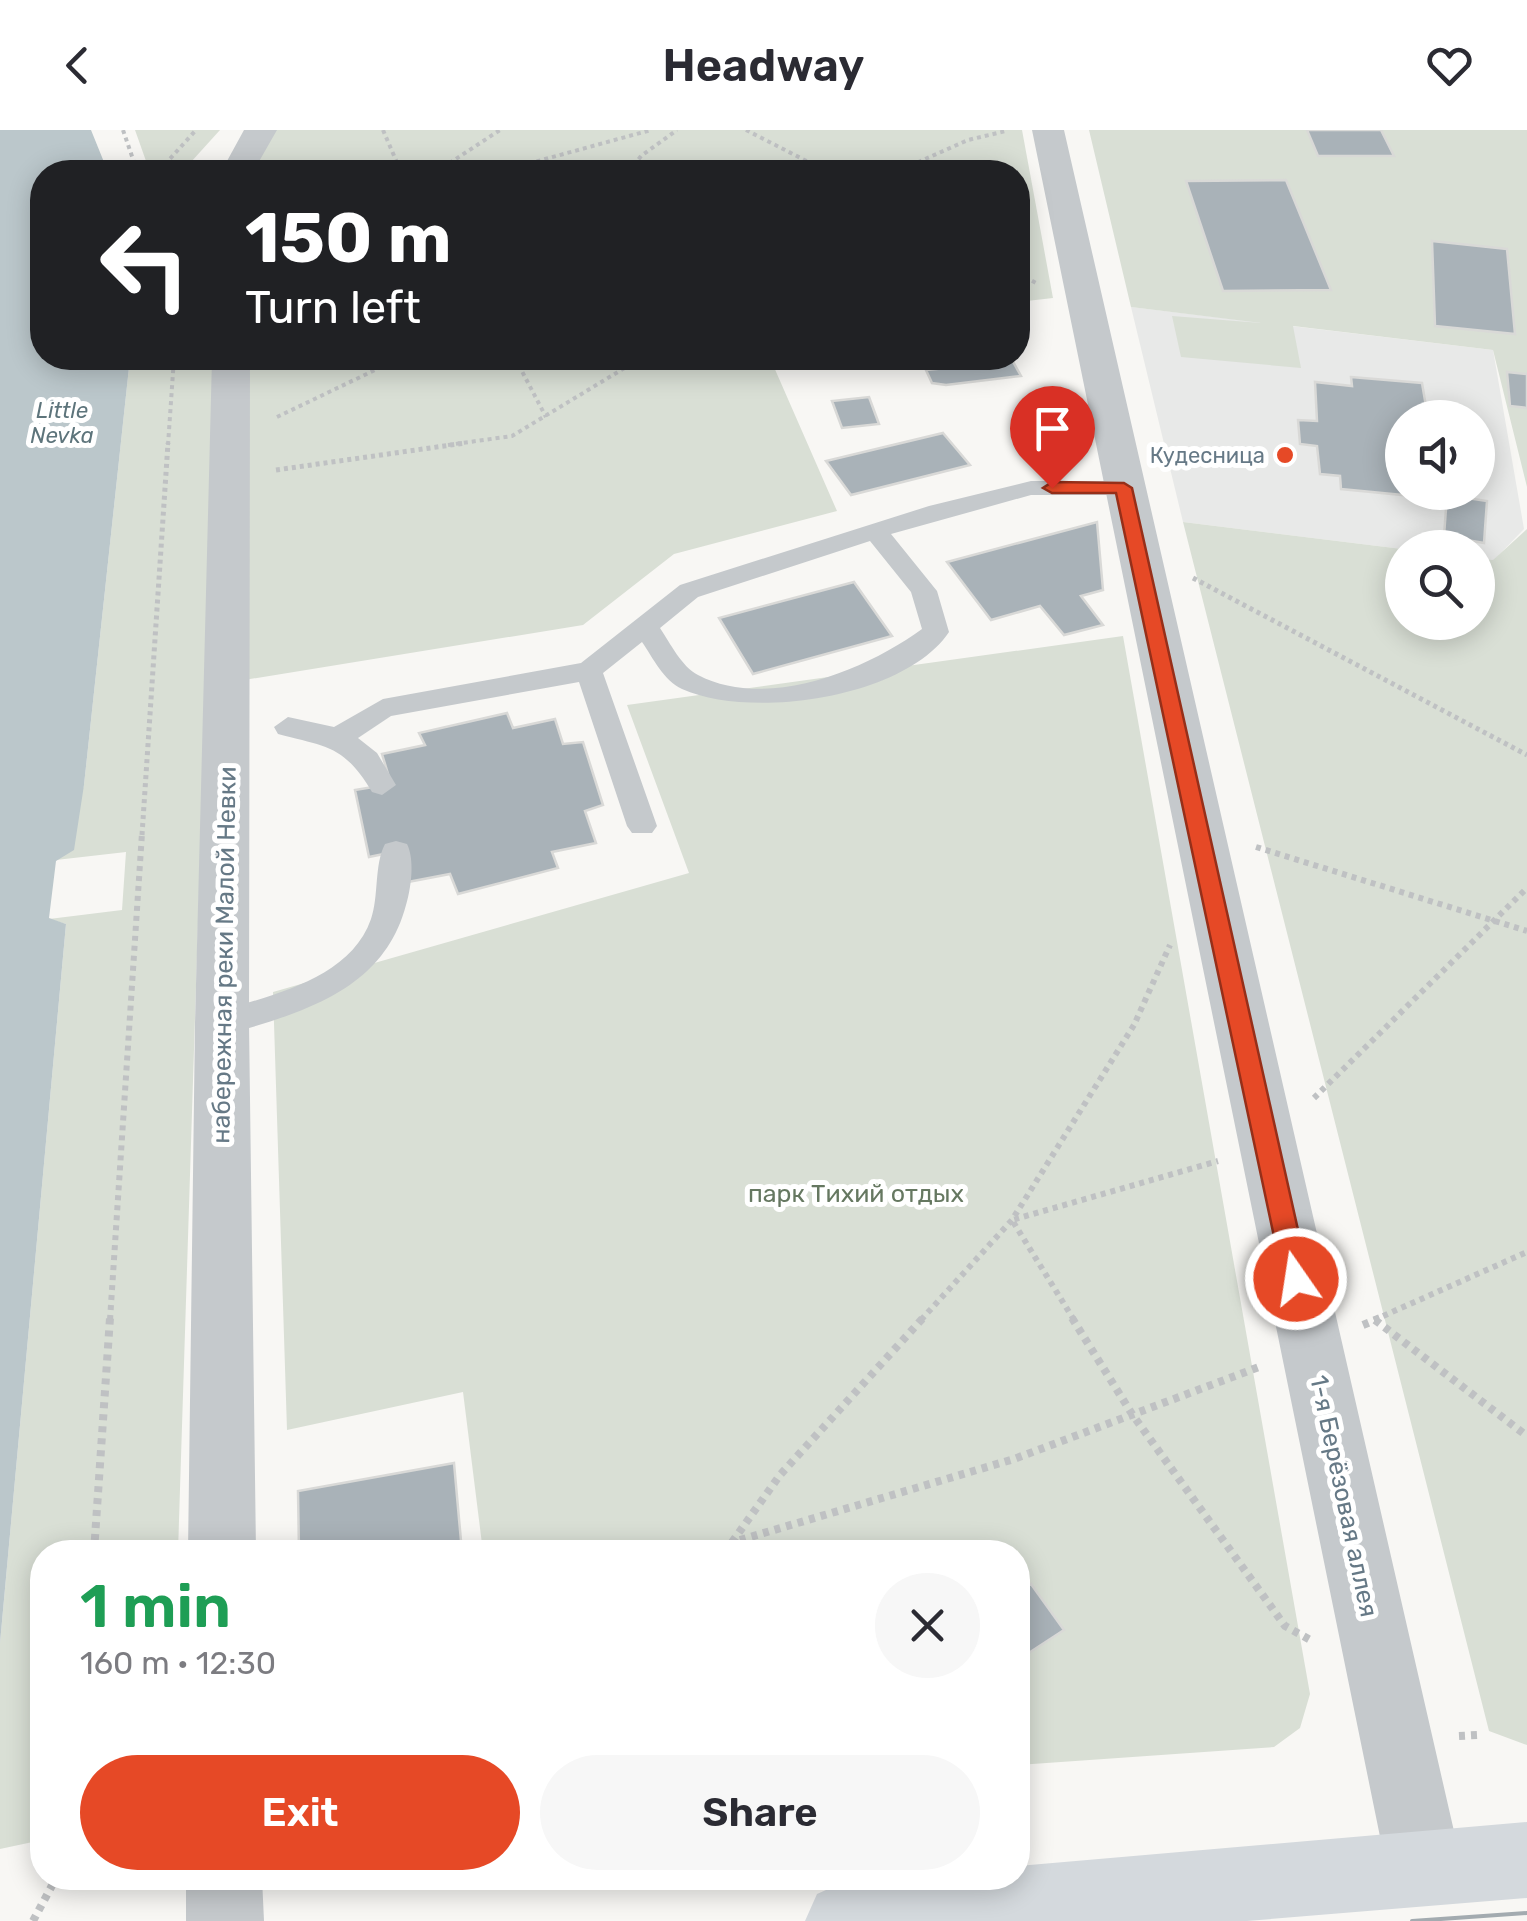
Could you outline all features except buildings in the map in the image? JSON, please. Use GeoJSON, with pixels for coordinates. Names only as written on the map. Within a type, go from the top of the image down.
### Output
{"type":"FeatureCollection","features":[{"type":"Feature","properties":{"kind":"main road"},"geometry":{"type":"LineString","coordinates":[[844,1921],[1424,1866],[1527,1860]]}},
{"type":"Feature","properties":{"kind":"street"},"geometry":{"type":"LineString","coordinates":[[243,160],[248,146],[262,130]]}},
{"type":"Feature","properties":{"kind":"street","name":"1-я Берёзовая аллея"},"geometry":{"type":"LineString","coordinates":[[1048,130],[1424,1866]]}},
{"type":"Feature","properties":{"kind":"street","name":"набережная реки Малой Невки"},"geometry":{"type":"LineString","coordinates":[[222,1540],[222,1023],[231,370]]}},
{"type":"Feature","properties":{"kind":"street"},"geometry":{"type":"LineString","coordinates":[[224,1890],[225,1921]]}},
{"type":"Feature","properties":{"kind":"lane"},"geometry":{"type":"LineString","coordinates":[[337,739],[384,708],[589,671],[689,591],[875,531],[1031,488],[1124,488]]}},
{"type":"Feature","properties":{"kind":"lane"},"geometry":{"type":"LineString","coordinates":[[643,625],[686,681],[748,698],[808,693],[906,658],[936,632],[937,612],[875,531]]}},
{"type":"Feature","properties":{"kind":"lane"},"geometry":{"type":"LineString","coordinates":[[589,671],[642,826]]}},
{"type":"Feature","properties":{"kind":"lane"},"geometry":{"type":"LineString","coordinates":[[288,727],[318,730],[358,750],[382,785]]}},
{"type":"Feature","properties":{"kind":"lane"},"geometry":{"type":"LineString","coordinates":[[222,1023],[320,991],[365,959],[393,914],[396,852]]}},
{"type":"Feature","properties":{"kind":"path"},"geometry":{"type":"LineString","coordinates":[[123,130],[133,160]]}},
{"type":"Feature","properties":{"kind":"path"},"geometry":{"type":"LineString","coordinates":[[168,160],[196,130]]}},
{"type":"Feature","properties":{"kind":"path"},"geometry":{"type":"LineString","coordinates":[[383,130],[396,160]]}},
{"type":"Feature","properties":{"kind":"path"},"geometry":{"type":"LineString","coordinates":[[454,160],[500,130]]}},
{"type":"Feature","properties":{"kind":"path"},"geometry":{"type":"LineString","coordinates":[[542,160],[651,130]]}},
{"type":"Feature","properties":{"kind":"path"},"geometry":{"type":"LineString","coordinates":[[638,160],[677,130]]}},
{"type":"Feature","properties":{"kind":"path"},"geometry":{"type":"LineString","coordinates":[[746,130],[805,160]]}},
{"type":"Feature","properties":{"kind":"path"},"geometry":{"type":"LineString","coordinates":[[923,160],[968,140],[1009,130]]}},
{"type":"Feature","properties":{"kind":"path"},"geometry":{"type":"LineString","coordinates":[[95,1540],[173,370]]}},
{"type":"Feature","properties":{"kind":"path"},"geometry":{"type":"LineString","coordinates":[[269,420],[375,370]]}},
{"type":"Feature","properties":{"kind":"path"},"geometry":{"type":"LineString","coordinates":[[521,370],[546,417]]}},
{"type":"Feature","properties":{"kind":"path"},"geometry":{"type":"LineString","coordinates":[[270,470],[512,436],[621,370]]}},
{"type":"Feature","properties":{"kind":"path"},"geometry":{"type":"LineString","coordinates":[[1192,577],[1527,756]]}},
{"type":"Feature","properties":{"kind":"path"},"geometry":{"type":"LineString","coordinates":[[1258,846],[1527,931]]}},
{"type":"Feature","properties":{"kind":"path"},"geometry":{"type":"LineString","coordinates":[[738,1540],[780,1475],[1012,1220],[1134,1024],[1208,872]]}},
{"type":"Feature","properties":{"kind":"path"},"geometry":{"type":"LineString","coordinates":[[1012,1220],[1266,1146],[1527,888]]}},
{"type":"Feature","properties":{"kind":"path"},"geometry":{"type":"LineString","coordinates":[[1012,1220],[1132,1414],[1286,1626],[1384,1682]]}},
{"type":"Feature","properties":{"kind":"path"},"geometry":{"type":"LineString","coordinates":[[738,1540],[1014,1460],[1311,1346],[1527,1252]]}},
{"type":"Feature","properties":{"kind":"path"},"geometry":{"type":"LineString","coordinates":[[1375,1320],[1527,1436]]}},
{"type":"Feature","properties":{"kind":"path"},"geometry":{"type":"LineString","coordinates":[[33,1921],[50,1890]]}},
{"type":"Feature","properties":{"kind":"shaded area","name":"Кудесница"},"geometry":{"type":"Polygon","coordinates":[[[1131,307],[1493,350],[1524,529],[1495,559],[1495,530],[1385,530],[1385,547],[1183,522],[1131,307]]]}},
{"type":"Feature","properties":{"kind":"green space"},"geometry":{"type":"Polygon","coordinates":[[[135,130],[220,130],[193,160],[146,160],[135,130]]]}},
{"type":"Feature","properties":{"kind":"green space"},"geometry":{"type":"Polygon","coordinates":[[[274,130],[1022,130],[1028,160],[254,160],[262,141],[274,130]]]}},
{"type":"Feature","properties":{"kind":"green space"},"geometry":{"type":"Polygon","coordinates":[[[1089,130],[1527,130],[1527,487],[1493,350],[1293,326],[1301,368],[1181,357],[1172,316],[1261,323],[1131,307],[1089,130]]]}},
{"type":"Feature","properties":{"kind":"green space"},"geometry":{"type":"Polygon","coordinates":[[[1030,173],[1053,298],[1030,301],[1030,173]]]}},
{"type":"Feature","properties":{"kind":"green space"},"geometry":{"type":"Polygon","coordinates":[[[129,370],[216,370],[178,1540],[30,1540],[30,1843],[0,1849],[0,1643],[66,924],[49,919],[122,910],[126,852],[56,860],[64,853],[84,785],[129,370]]]}},
{"type":"Feature","properties":{"kind":"green space"},"geometry":{"type":"Polygon","coordinates":[[[246,370],[775,370],[837,511],[674,554],[583,625],[244,680],[246,370]]]}},
{"type":"Feature","properties":{"kind":"green space"},"geometry":{"type":"Polygon","coordinates":[[[1183,522],[1385,547],[1385,640],[1495,640],[1495,558],[1527,529],[1527,1745],[1489,1731],[1183,522]]]}},
{"type":"Feature","properties":{"kind":"green space","name":"парк Тихий отдых"},"geometry":{"type":"Polygon","coordinates":[[[1123,636],[1310,1694],[1300,1728],[1274,1747],[1030,1764],[1030,1540],[482,1540],[463,1392],[287,1430],[273,992],[689,873],[627,705],[1123,636]]]}},
{"type":"Feature","properties":{"kind":"water","name":"Little Nevka"},"geometry":{"type":"Polygon","coordinates":[[[0,130],[91,130],[103,160],[30,160],[30,370],[129,370],[84,785],[74,850],[56,861],[49,918],[66,924],[0,1643],[0,130]]]}},
{"type":"Feature","properties":{"kind":"tram line"},"geometry":{"type":"LineString","coordinates":[[1412,1921],[1527,1913]]}},
{"type":"Feature","properties":{"kind":"place","name":"Кудесница"},"geometry":{"type":"Point","coordinates":[1285,455]}},
{"type":"Feature","properties":{"kind":"route"},"geometry":{"type":"LineString","coordinates":[[1052,488],[1124,488],[1296,1279]]}}]}
